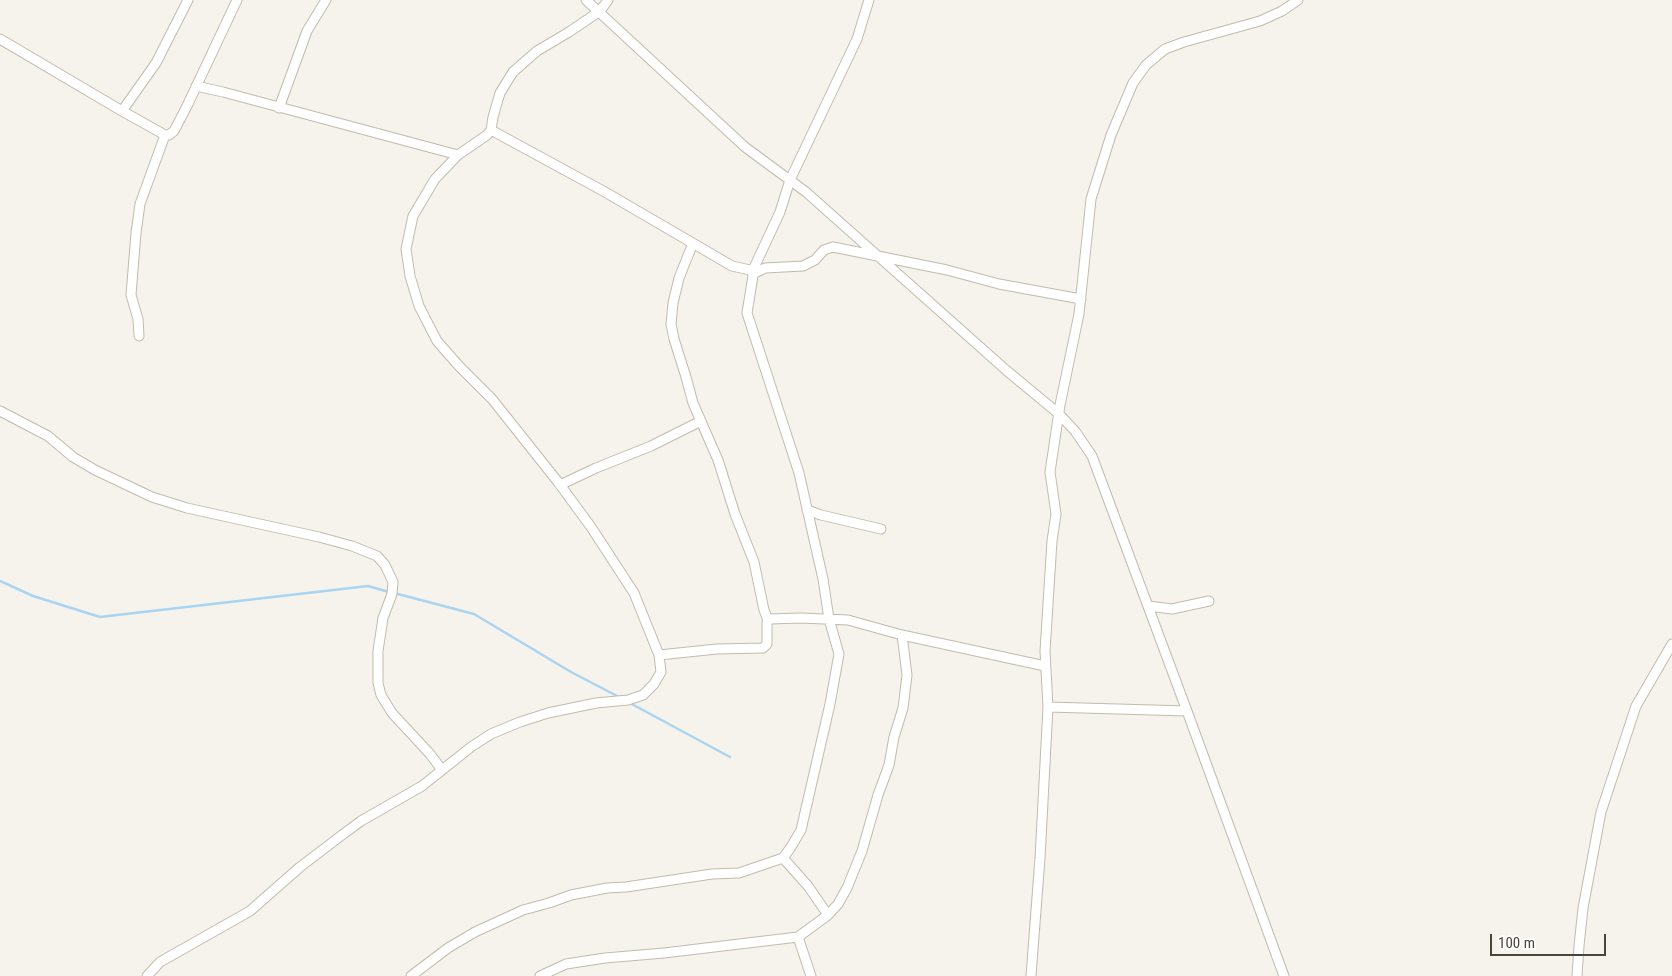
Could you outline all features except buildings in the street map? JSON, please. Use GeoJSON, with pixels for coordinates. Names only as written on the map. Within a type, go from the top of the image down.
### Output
{"type":"FeatureCollection","features":[{"type":"Feature","properties":{"kind":"street"},"geometry":{"type":"LineString","coordinates":[[122,111],[156,63],[188,0]]}},
{"type":"Feature","properties":{"kind":"street"},"geometry":{"type":"LineString","coordinates":[[139,336],[138,319],[131,295],[140,204],[165,136],[174,131],[237,0]]}},
{"type":"Feature","properties":{"kind":"street"},"geometry":{"type":"LineString","coordinates":[[279,108],[306,31],[326,0]]}},
{"type":"Feature","properties":{"kind":"street"},"geometry":{"type":"LineString","coordinates":[[586,0],[745,146],[806,192],[1006,370],[1059,414],[1075,431],[1092,456],[1188,711],[1284,976]]}},
{"type":"Feature","properties":{"kind":"street"},"geometry":{"type":"LineString","coordinates":[[147,976],[160,962],[250,911],[300,867],[361,821],[422,786],[471,746],[491,734],[548,713],[596,703],[628,700],[642,695],[654,684],[661,672],[659,655],[634,593],[591,527],[492,399],[437,341],[419,306],[410,276],[406,250],[413,216],[435,179],[458,155],[488,135],[500,93],[513,72],[537,51],[600,11],[608,0]]}},
{"type":"Feature","properties":{"kind":"street"},"geometry":{"type":"LineString","coordinates":[[411,976],[448,948],[474,932],[523,910],[571,895],[608,888],[740,872],[783,858],[792,847],[801,830],[839,654],[829,619],[823,580],[799,473],[747,313],[753,273],[780,212],[790,180],[857,39],[869,0]]}},
{"type":"Feature","properties":{"kind":"street"},"geometry":{"type":"LineString","coordinates":[[1031,976],[1048,707],[1045,666],[1048,590],[1056,514],[1050,472],[1069,358],[1079,314],[1090,199],[1111,135],[1133,83],[1146,65],[1166,49],[1184,42],[1260,21],[1282,11],[1298,0]]}},
{"type":"Feature","properties":{"kind":"street"},"geometry":{"type":"LineString","coordinates":[[0,38],[165,136]]}},
{"type":"Feature","properties":{"kind":"street"},"geometry":{"type":"LineString","coordinates":[[196,86],[458,155]]}},
{"type":"Feature","properties":{"kind":"street"},"geometry":{"type":"LineString","coordinates":[[490,130],[590,183],[732,266],[750,270],[753,273]]}},
{"type":"Feature","properties":{"kind":"street"},"geometry":{"type":"LineString","coordinates":[[659,655],[718,649],[762,648],[767,644],[768,620],[764,610],[754,562],[735,514],[718,460],[693,403],[671,324],[673,303],[679,278],[693,243]]}},
{"type":"Feature","properties":{"kind":"street"},"geometry":{"type":"LineString","coordinates":[[753,273],[765,268],[803,266],[815,260],[824,250],[833,247],[948,270],[999,284],[1080,299]]}},
{"type":"Feature","properties":{"kind":"street"},"geometry":{"type":"LineString","coordinates":[[0,411],[48,436],[74,458],[95,470],[152,497],[187,508],[319,537],[352,546],[377,556],[385,565],[393,582],[392,594],[383,618],[378,651],[378,683],[381,696],[392,713],[430,754],[442,770]]}},
{"type":"Feature","properties":{"kind":"street"},"geometry":{"type":"LineString","coordinates":[[560,485],[651,446],[701,421]]}},
{"type":"Feature","properties":{"kind":"street"},"geometry":{"type":"LineString","coordinates":[[808,510],[821,515],[881,529]]}},
{"type":"Feature","properties":{"kind":"street"},"geometry":{"type":"LineString","coordinates":[[1148,606],[1172,609],[1209,601]]}},
{"type":"Feature","properties":{"kind":"street"},"geometry":{"type":"LineString","coordinates":[[768,620],[771,618],[848,620],[1045,666]]}},
{"type":"Feature","properties":{"kind":"street"},"geometry":{"type":"LineString","coordinates":[[540,976],[566,964],[605,958],[798,937],[828,915],[838,904],[847,888],[862,850],[889,765],[894,737],[903,708],[907,675],[902,634]]}},
{"type":"Feature","properties":{"kind":"street"},"geometry":{"type":"LineString","coordinates":[[1577,976],[1583,908],[1601,812],[1636,706],[1672,644]]}},
{"type":"Feature","properties":{"kind":"street"},"geometry":{"type":"LineString","coordinates":[[1048,707],[1188,711]]}},
{"type":"Feature","properties":{"kind":"street"},"geometry":{"type":"LineString","coordinates":[[783,858],[808,886],[828,915]]}},
{"type":"Feature","properties":{"kind":"street"},"geometry":{"type":"LineString","coordinates":[[798,937],[811,976]]}},
{"type":"Feature","properties":{"kind":"waterway"},"geometry":{"type":"LineString","coordinates":[[0,581],[33,596],[100,617],[368,586],[389,592]]}},
{"type":"Feature","properties":{"kind":"waterway"},"geometry":{"type":"LineString","coordinates":[[394,593],[474,614],[571,672],[619,697]]}},
{"type":"Feature","properties":{"kind":"waterway"},"geometry":{"type":"LineString","coordinates":[[628,702],[730,757]]}}]}
